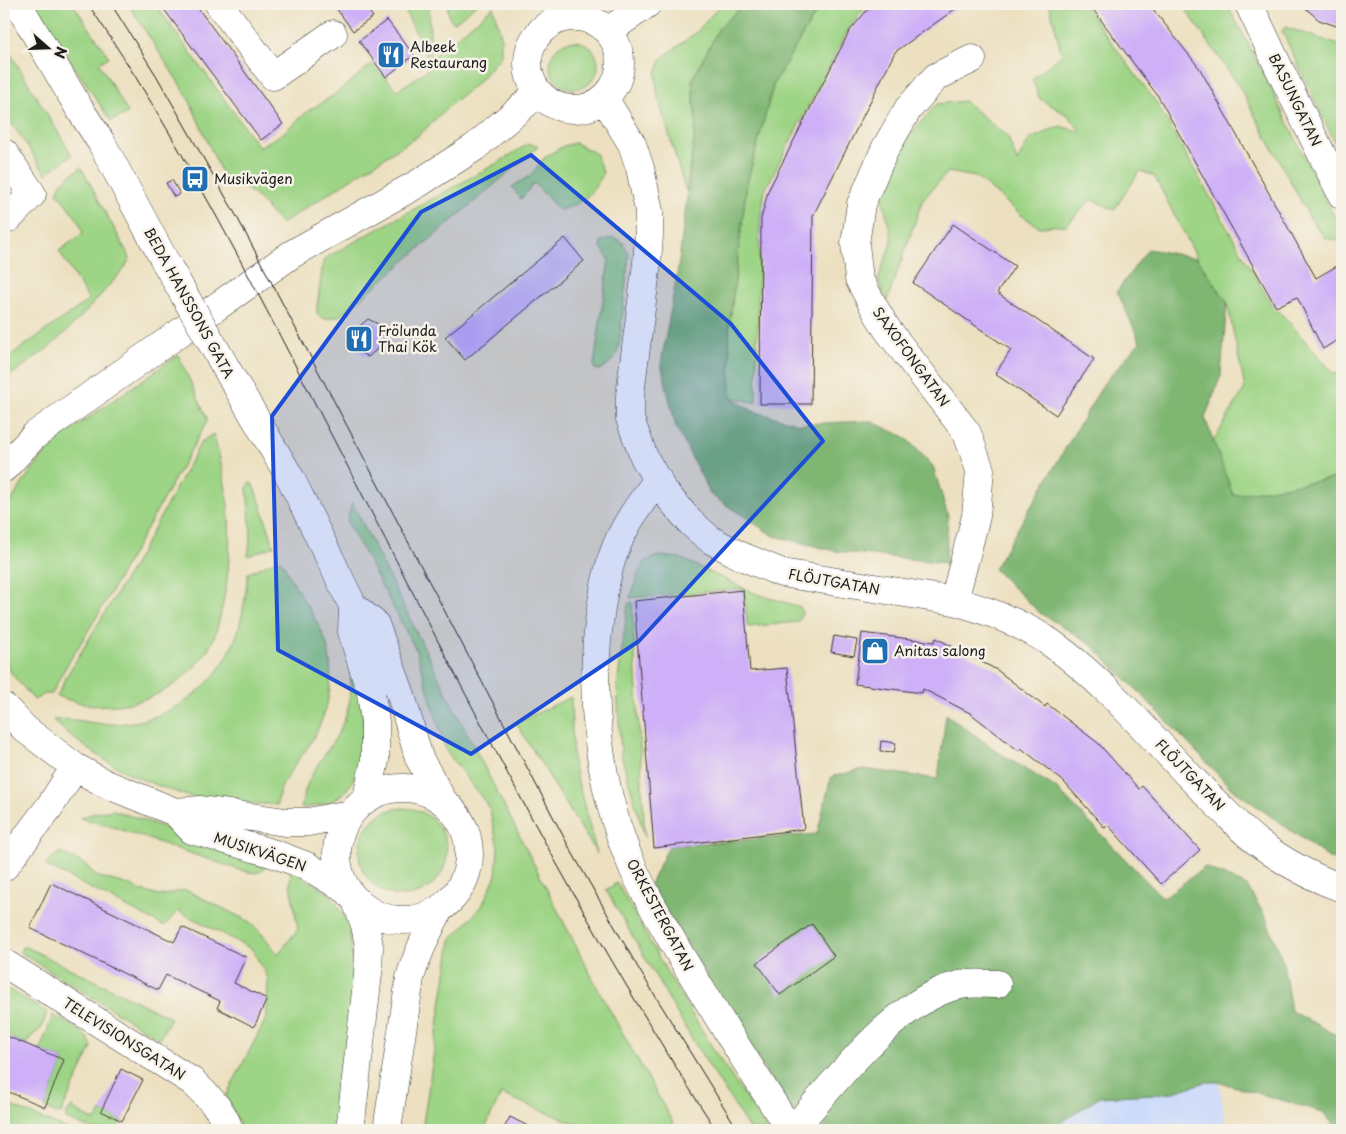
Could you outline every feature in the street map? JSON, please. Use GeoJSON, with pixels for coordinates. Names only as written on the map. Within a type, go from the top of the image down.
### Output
{"type":"FeatureCollection","features":[{"type":"Feature","properties":{"kind":"street","name":"BEDA HANSSONS GATA"},"geometry":{"type":"LineString","coordinates":[[18,4],[101,142],[166,263],[291,478],[353,606],[374,624],[401,695],[419,758],[443,801],[459,818],[464,828],[469,851],[466,874],[456,894],[439,910],[424,936],[410,978],[387,1130]]}},
{"type":"Feature","properties":{"kind":"street"},"geometry":{"type":"LineString","coordinates":[[219,4],[273,76],[333,34]]}},
{"type":"Feature","properties":{"kind":"street"},"geometry":{"type":"LineString","coordinates":[[608,32],[647,4]]}},
{"type":"Feature","properties":{"kind":"street","name":"BASUNGATAN"},"geometry":{"type":"LineString","coordinates":[[1250,4],[1340,183]]}},
{"type":"Feature","properties":{"kind":"street"},"geometry":{"type":"LineString","coordinates":[[544,13],[585,18],[594,21],[608,32],[614,40],[620,60],[616,81],[604,98],[585,108],[570,109],[555,105],[538,93],[532,83],[528,60],[534,39],[542,30],[544,13]]}},
{"type":"Feature","properties":{"kind":"street","name":"SAXOFONGATAN"},"geometry":{"type":"LineString","coordinates":[[954,601],[976,516],[980,470],[967,433],[875,309],[859,279],[855,244],[862,204],[885,149],[908,110],[936,77],[972,59]]}},
{"type":"Feature","properties":{"kind":"street"},"geometry":{"type":"LineString","coordinates":[[4,468],[35,435],[144,357],[292,254],[419,183],[475,147],[538,93]]}},
{"type":"Feature","properties":{"kind":"street","name":"FLÖJTGATAN"},"geometry":{"type":"LineString","coordinates":[[604,98],[632,144],[640,168],[648,212],[647,263],[632,378],[630,420],[644,457],[665,493],[691,523],[711,540],[741,556],[782,573],[954,601],[982,608],[1006,617],[1046,640],[1091,675],[1140,722],[1204,791],[1255,840],[1287,862],[1342,888]]}},
{"type":"Feature","properties":{"kind":"street"},"geometry":{"type":"LineString","coordinates":[[4,153],[32,194],[9,218]]}},
{"type":"Feature","properties":{"kind":"street","name":"ORKESTERGATAN"},"geometry":{"type":"LineString","coordinates":[[658,480],[637,507],[616,547],[606,579],[594,663],[603,770],[613,815],[633,868],[712,1010],[791,1130]]}},
{"type":"Feature","properties":{"kind":"street","name":"BEDA HANSSONS GATA"},"geometry":{"type":"LineString","coordinates":[[350,1130],[369,955],[366,925],[338,869],[337,846],[342,829],[358,806],[375,760],[375,722],[371,693],[352,632],[353,606]]}},
{"type":"Feature","properties":{"kind":"street","name":"MUSIKVÄGEN"},"geometry":{"type":"LineString","coordinates":[[4,707],[25,729],[75,767],[106,784],[175,812],[192,830],[278,855],[307,866],[351,896]]}},
{"type":"Feature","properties":{"kind":"street"},"geometry":{"type":"LineString","coordinates":[[4,867],[50,806],[75,767]]}},
{"type":"Feature","properties":{"kind":"street","name":"BEDA HANSSONS GATA"},"geometry":{"type":"LineString","coordinates":[[358,806],[379,792],[392,788],[405,788],[425,792],[443,801]]}},
{"type":"Feature","properties":{"kind":"street","name":"MUSIKVÄGEN"},"geometry":{"type":"LineString","coordinates":[[175,812],[201,810],[286,822],[308,822],[358,806]]}},
{"type":"Feature","properties":{"kind":"street","name":"BEDA HANSSONS GATA"},"geometry":{"type":"LineString","coordinates":[[351,896],[374,914],[396,920],[418,919],[439,910]]}},
{"type":"Feature","properties":{"kind":"street","name":"TELEVISIONSGATAN"},"geometry":{"type":"LineString","coordinates":[[4,963],[193,1082],[214,1103],[227,1124],[228,1130]]}},
{"type":"Feature","properties":{"kind":"street"},"geometry":{"type":"LineString","coordinates":[[791,1130],[860,1053],[900,1016],[943,991],[965,984],[997,984]]}},
{"type":"Feature","properties":{"kind":"highlighted area"},"geometry":{"type":"Polygon","coordinates":[[[531,155],[731,324],[823,441],[639,641],[471,754],[278,650],[272,416],[421,212],[531,155]]]}},
{"type":"Feature","properties":{"kind":"shaded area"},"geometry":{"type":"Polygon","coordinates":[[[1205,1082],[1219,1082],[1226,1130],[1050,1130],[1100,1097],[1171,1093],[1205,1082]]]}},
{"type":"Feature","properties":{"kind":"green space"},"geometry":{"type":"Polygon","coordinates":[[[32,4],[73,4],[109,57],[99,63],[128,113],[111,121],[32,4]]]}},
{"type":"Feature","properties":{"kind":"green space"},"geometry":{"type":"Polygon","coordinates":[[[128,4],[155,4],[259,147],[282,134],[308,111],[334,95],[372,64],[398,90],[432,67],[402,4],[429,4],[431,58],[493,7],[501,36],[501,56],[477,83],[449,106],[418,136],[281,224],[259,199],[238,182],[228,188],[188,97],[128,4]]]}},
{"type":"Feature","properties":{"kind":"green space"},"geometry":{"type":"Polygon","coordinates":[[[448,4],[477,4],[455,22],[449,17],[448,4]]]}},
{"type":"Feature","properties":{"kind":"green space"},"geometry":{"type":"Polygon","coordinates":[[[721,4],[744,4],[719,29],[692,80],[696,124],[686,192],[657,94],[656,73],[662,58],[698,31],[721,4]]]}},
{"type":"Feature","properties":{"kind":"green space"},"geometry":{"type":"Polygon","coordinates":[[[744,4],[821,4],[774,83],[747,183],[729,329],[731,397],[753,411],[800,424],[870,421],[905,437],[933,466],[948,516],[946,563],[835,551],[774,536],[711,495],[676,427],[661,363],[678,269],[696,124],[692,80],[719,28],[744,4]]]}},
{"type":"Feature","properties":{"kind":"green space"},"geometry":{"type":"Polygon","coordinates":[[[821,4],[872,4],[863,10],[848,30],[765,190],[760,221],[756,403],[731,397],[729,329],[747,183],[774,83],[821,4]]]}},
{"type":"Feature","properties":{"kind":"green space"},"geometry":{"type":"Polygon","coordinates":[[[1052,4],[1083,4],[1156,102],[1275,311],[1280,312],[1334,374],[1342,372],[1342,477],[1233,496],[1213,442],[1245,388],[1227,302],[1197,258],[1154,176],[1140,171],[1114,210],[1091,199],[1067,225],[1039,227],[976,177],[948,172],[923,199],[887,301],[878,280],[892,240],[882,195],[908,137],[937,104],[964,101],[1008,137],[1017,162],[1030,139],[1060,126],[1081,132],[1069,116],[1040,99],[1032,79],[1062,55],[1050,7],[1052,4]]]}},
{"type":"Feature","properties":{"kind":"green space"},"geometry":{"type":"Polygon","coordinates":[[[1182,4],[1227,4],[1337,222],[1342,241],[1325,238],[1310,218],[1239,86],[1182,4]]]}},
{"type":"Feature","properties":{"kind":"green space"},"geometry":{"type":"Polygon","coordinates":[[[1285,27],[1342,46],[1342,125],[1335,143],[1282,31],[1285,27]]]}},
{"type":"Feature","properties":{"kind":"green space"},"geometry":{"type":"Polygon","coordinates":[[[574,41],[583,43],[591,48],[596,56],[598,65],[596,74],[591,82],[583,87],[574,89],[565,87],[557,82],[552,74],[550,65],[552,56],[557,48],[565,43],[574,41]]]}},
{"type":"Feature","properties":{"kind":"green space"},"geometry":{"type":"Polygon","coordinates":[[[4,43],[72,155],[46,174],[4,112],[4,43]]]}},
{"type":"Feature","properties":{"kind":"green space"},"geometry":{"type":"Polygon","coordinates":[[[575,143],[595,153],[603,172],[591,192],[574,205],[559,210],[534,183],[521,199],[512,187],[531,175],[544,158],[563,146],[575,143]]]}},
{"type":"Feature","properties":{"kind":"green space"},"geometry":{"type":"Polygon","coordinates":[[[528,144],[538,145],[536,149],[340,316],[327,319],[320,317],[317,313],[317,307],[323,262],[329,256],[528,144]]]}},
{"type":"Feature","properties":{"kind":"green space"},"geometry":{"type":"Polygon","coordinates":[[[81,167],[130,258],[124,269],[80,318],[51,346],[4,380],[4,360],[89,300],[59,251],[83,233],[78,220],[57,192],[61,183],[81,167]]]}},
{"type":"Feature","properties":{"kind":"green space"},"geometry":{"type":"Polygon","coordinates":[[[615,238],[623,243],[629,254],[619,345],[617,354],[599,370],[595,369],[594,366],[609,259],[601,247],[601,242],[606,239],[615,238]]]}},
{"type":"Feature","properties":{"kind":"green space"},"geometry":{"type":"Polygon","coordinates":[[[1148,249],[1197,258],[1227,302],[1221,375],[1205,418],[1233,495],[1342,477],[1342,863],[1329,858],[1230,787],[1143,696],[1088,642],[1040,613],[994,569],[1104,383],[1140,342],[1117,291],[1148,249]]]}},
{"type":"Feature","properties":{"kind":"green space"},"geometry":{"type":"Polygon","coordinates":[[[178,355],[208,420],[96,618],[61,675],[52,694],[45,694],[34,700],[12,674],[4,659],[4,512],[30,472],[64,435],[178,355]]]}},
{"type":"Feature","properties":{"kind":"green space"},"geometry":{"type":"Polygon","coordinates":[[[213,434],[227,496],[230,539],[227,581],[223,603],[210,646],[199,662],[184,677],[159,693],[138,701],[104,706],[80,703],[57,696],[69,672],[138,558],[201,442],[213,434]]]}},
{"type":"Feature","properties":{"kind":"green space"},"geometry":{"type":"Polygon","coordinates":[[[249,483],[252,483],[259,499],[274,546],[248,556],[251,534],[247,489],[249,483]]]}},
{"type":"Feature","properties":{"kind":"green space"},"geometry":{"type":"Polygon","coordinates":[[[352,502],[451,702],[598,989],[677,1130],[590,1130],[501,1094],[484,1130],[422,1130],[451,940],[482,906],[496,875],[498,847],[489,807],[446,751],[416,650],[347,521],[352,502]]]}},
{"type":"Feature","properties":{"kind":"green space"},"geometry":{"type":"Polygon","coordinates":[[[659,556],[680,558],[754,593],[800,607],[802,614],[798,622],[748,627],[743,589],[630,598],[638,574],[646,561],[659,556]]]}},
{"type":"Feature","properties":{"kind":"green space"},"geometry":{"type":"Polygon","coordinates":[[[275,561],[282,561],[320,628],[326,642],[331,672],[330,688],[323,718],[317,732],[285,781],[278,797],[277,805],[190,797],[138,778],[93,753],[53,720],[68,719],[106,724],[131,722],[166,712],[182,704],[209,681],[230,651],[240,623],[248,573],[275,561]]]}},
{"type":"Feature","properties":{"kind":"green space"},"geometry":{"type":"Polygon","coordinates":[[[632,602],[645,837],[621,755],[617,687],[628,604],[632,602]]]}},
{"type":"Feature","properties":{"kind":"green space"},"geometry":{"type":"Polygon","coordinates":[[[350,666],[360,699],[363,717],[364,732],[361,760],[350,786],[340,796],[328,803],[301,808],[308,782],[336,737],[346,716],[350,695],[350,666]]]}},
{"type":"Feature","properties":{"kind":"green space"},"geometry":{"type":"Polygon","coordinates":[[[571,697],[573,763],[597,854],[516,723],[571,697]]]}},
{"type":"Feature","properties":{"kind":"green space"},"geometry":{"type":"Polygon","coordinates":[[[946,714],[998,752],[1056,788],[1163,898],[1205,867],[1247,886],[1266,918],[1283,962],[1291,1011],[1342,1038],[1342,1130],[1338,1130],[1323,1112],[1219,1082],[1205,1082],[1171,1093],[1100,1097],[1050,1130],[802,1130],[650,884],[669,846],[817,834],[831,777],[863,769],[938,779],[946,714]]]}},
{"type":"Feature","properties":{"kind":"green space"},"geometry":{"type":"Polygon","coordinates":[[[403,808],[420,812],[434,821],[443,835],[447,852],[443,869],[434,883],[420,892],[403,896],[386,892],[372,883],[363,869],[359,852],[363,835],[372,821],[386,812],[403,808]]]}},
{"type":"Feature","properties":{"kind":"green space"},"geometry":{"type":"Polygon","coordinates":[[[113,810],[265,861],[265,868],[257,873],[240,870],[116,828],[80,818],[94,813],[113,810]]]}},
{"type":"Feature","properties":{"kind":"green space"},"geometry":{"type":"Polygon","coordinates":[[[60,852],[86,865],[96,876],[129,885],[142,891],[159,896],[186,890],[250,922],[278,954],[298,929],[290,883],[291,869],[330,894],[349,924],[354,986],[334,1130],[242,1130],[226,1096],[267,1017],[268,978],[252,949],[178,911],[164,926],[45,865],[60,852]]]}},
{"type":"Feature","properties":{"kind":"green space"},"geometry":{"type":"Polygon","coordinates":[[[617,883],[668,974],[715,1052],[767,1130],[750,1130],[693,1041],[606,890],[617,883]]]}},
{"type":"Feature","properties":{"kind":"green space"},"geometry":{"type":"Polygon","coordinates":[[[22,947],[26,947],[171,1018],[159,1039],[20,952],[22,947]]]}},
{"type":"Feature","properties":{"kind":"green space"},"geometry":{"type":"Polygon","coordinates":[[[10,990],[47,1012],[41,1029],[26,1044],[4,1035],[4,991],[10,990]]]}},
{"type":"Feature","properties":{"kind":"green space"},"geometry":{"type":"Polygon","coordinates":[[[53,1015],[70,1024],[86,1036],[92,1047],[61,1113],[56,1114],[45,1107],[64,1060],[40,1050],[53,1015]]]}},
{"type":"Feature","properties":{"kind":"green space"},"geometry":{"type":"Polygon","coordinates":[[[8,1106],[69,1130],[4,1130],[4,1118],[8,1106]]]}},
{"type":"Feature","properties":{"kind":"green space"},"geometry":{"type":"Polygon","coordinates":[[[73,1106],[73,1109],[95,1121],[101,1111],[122,1121],[114,1130],[93,1130],[66,1119],[66,1114],[73,1106]]]}},
{"type":"Feature","properties":{"kind":"building"},"geometry":{"type":"Polygon","coordinates":[[[160,4],[195,4],[283,124],[261,140],[160,4]]]}},
{"type":"Feature","properties":{"kind":"building"},"geometry":{"type":"Polygon","coordinates":[[[333,4],[364,4],[373,17],[353,31],[333,4]]]}},
{"type":"Feature","properties":{"kind":"building"},"geometry":{"type":"Polygon","coordinates":[[[876,4],[962,4],[895,52],[813,216],[811,404],[760,404],[761,219],[768,191],[849,32],[867,10],[876,4]]]}},
{"type":"Feature","properties":{"kind":"building"},"geometry":{"type":"Polygon","coordinates":[[[1089,4],[1149,4],[1200,69],[1316,278],[1337,266],[1342,275],[1342,337],[1323,349],[1297,297],[1276,307],[1158,96],[1089,4]]]}},
{"type":"Feature","properties":{"kind":"building"},"geometry":{"type":"Polygon","coordinates":[[[1301,4],[1342,4],[1342,28],[1319,20],[1301,4]]]}},
{"type":"Feature","properties":{"kind":"building"},"geometry":{"type":"Polygon","coordinates":[[[387,20],[414,55],[386,77],[359,41],[387,20]]]}},
{"type":"Feature","properties":{"kind":"building"},"geometry":{"type":"Polygon","coordinates":[[[172,180],[180,194],[174,197],[166,183],[172,180]]]}},
{"type":"Feature","properties":{"kind":"building"},"geometry":{"type":"Polygon","coordinates":[[[953,224],[1015,266],[997,293],[1094,359],[1056,415],[995,374],[1011,350],[913,283],[953,224]]]}},
{"type":"Feature","properties":{"kind":"building"},"geometry":{"type":"Polygon","coordinates":[[[565,238],[584,261],[465,360],[445,337],[565,238]]]}},
{"type":"Feature","properties":{"kind":"building"},"geometry":{"type":"Polygon","coordinates":[[[368,319],[382,326],[387,341],[368,357],[355,349],[349,335],[368,319]]]}},
{"type":"Feature","properties":{"kind":"building"},"geometry":{"type":"Polygon","coordinates":[[[743,590],[750,671],[787,668],[804,829],[654,848],[634,601],[743,590]]]}},
{"type":"Feature","properties":{"kind":"building"},"geometry":{"type":"Polygon","coordinates":[[[862,633],[934,642],[936,638],[997,670],[1045,707],[1047,704],[1098,743],[1139,789],[1142,786],[1200,850],[1161,884],[1108,825],[1105,828],[1063,781],[1021,748],[1019,751],[970,713],[923,689],[922,693],[855,684],[862,633]]]}},
{"type":"Feature","properties":{"kind":"building"},"geometry":{"type":"Polygon","coordinates":[[[834,636],[857,640],[854,656],[831,652],[834,636]]]}},
{"type":"Feature","properties":{"kind":"building"},"geometry":{"type":"Polygon","coordinates":[[[881,741],[896,743],[894,752],[880,751],[881,741]]]}},
{"type":"Feature","properties":{"kind":"building"},"geometry":{"type":"Polygon","coordinates":[[[51,883],[174,942],[182,927],[246,957],[234,983],[267,999],[254,1027],[217,1008],[220,1001],[166,975],[158,990],[30,928],[51,883]]]}},
{"type":"Feature","properties":{"kind":"building"},"geometry":{"type":"Polygon","coordinates":[[[812,924],[834,956],[780,995],[757,963],[812,924]]]}},
{"type":"Feature","properties":{"kind":"building"},"geometry":{"type":"Polygon","coordinates":[[[4,1035],[64,1060],[45,1107],[4,1090],[4,1035]]]}},
{"type":"Feature","properties":{"kind":"building"},"geometry":{"type":"Polygon","coordinates":[[[121,1069],[143,1080],[122,1121],[101,1111],[121,1069]]]}},
{"type":"Feature","properties":{"kind":"building"},"geometry":{"type":"Polygon","coordinates":[[[510,1117],[536,1130],[503,1130],[510,1117]]]}},
{"type":"Feature","properties":{"kind":"tram line"},"geometry":{"type":"LineString","coordinates":[[88,4],[121,53],[211,206],[510,778],[609,956],[661,1044],[716,1130]]}},
{"type":"Feature","properties":{"kind":"tram line"},"geometry":{"type":"LineString","coordinates":[[111,4],[156,75],[237,217],[569,847],[640,971],[738,1130]]}},
{"type":"Feature","properties":{"kind":"place","name":"Albeek Restaurang"},"geometry":{"type":"Point","coordinates":[391,55]}},
{"type":"Feature","properties":{"kind":"place","name":"Musikvägen"},"geometry":{"type":"Point","coordinates":[195,179]}},
{"type":"Feature","properties":{"kind":"place","name":"Frölunda Thai Kök"},"geometry":{"type":"Point","coordinates":[359,339]}},
{"type":"Feature","properties":{"kind":"place","name":"Anitas salong"},"geometry":{"type":"Point","coordinates":[875,651]}}]}
